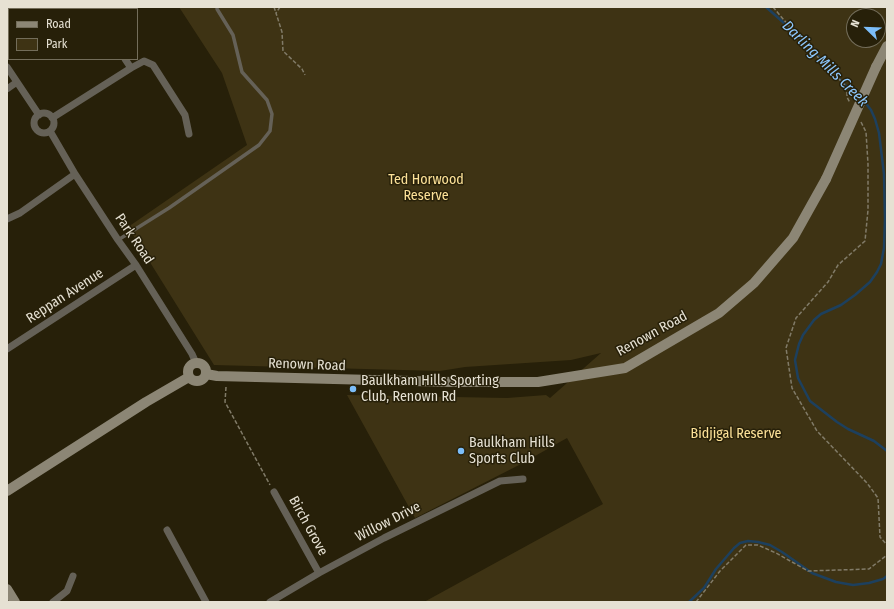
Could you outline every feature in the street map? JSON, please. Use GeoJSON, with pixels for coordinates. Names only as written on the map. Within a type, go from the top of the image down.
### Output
{"type":"FeatureCollection","features":[{"type":"Feature","properties":{"kind":"main road","name":"Renown Road"},"geometry":{"type":"LineString","coordinates":[[206,374],[217,376],[451,382],[538,382],[625,368],[719,313],[754,283],[793,238],[826,179],[876,67],[887,46]]}},
{"type":"Feature","properties":{"kind":"main road"},"geometry":{"type":"LineString","coordinates":[[196,363],[204,366],[206,374],[202,379],[193,381],[188,374],[189,368],[196,363]]}},
{"type":"Feature","properties":{"kind":"main road"},"geometry":{"type":"LineString","coordinates":[[7,491],[146,402],[189,377]]}},
{"type":"Feature","properties":{"kind":"main road"},"geometry":{"type":"LineString","coordinates":[[7,589],[15,602]]}},
{"type":"Feature","properties":{"kind":"street"},"geometry":{"type":"LineString","coordinates":[[126,60],[131,68]]}},
{"type":"Feature","properties":{"kind":"street"},"geometry":{"type":"LineString","coordinates":[[52,118],[144,61],[152,65],[185,115],[189,134]]}},
{"type":"Feature","properties":{"kind":"street"},"geometry":{"type":"LineString","coordinates":[[7,67],[39,115]]}},
{"type":"Feature","properties":{"kind":"street"},"geometry":{"type":"LineString","coordinates":[[7,89],[17,82]]}},
{"type":"Feature","properties":{"kind":"street"},"geometry":{"type":"LineString","coordinates":[[48,114],[52,118],[53,126],[50,131],[41,132],[36,128],[35,120],[39,115],[48,114]]}},
{"type":"Feature","properties":{"kind":"street","name":"Park Road"},"geometry":{"type":"LineString","coordinates":[[50,131],[74,174],[136,265],[192,354],[196,363]]}},
{"type":"Feature","properties":{"kind":"street"},"geometry":{"type":"LineString","coordinates":[[7,219],[20,213],[74,174]]}},
{"type":"Feature","properties":{"kind":"street","name":"Reppan Avenue"},"geometry":{"type":"LineString","coordinates":[[7,348],[136,265]]}},
{"type":"Feature","properties":{"kind":"street","name":"Willow Drive"},"geometry":{"type":"LineString","coordinates":[[270,602],[319,573],[384,538],[500,481],[523,479]]}},
{"type":"Feature","properties":{"kind":"street","name":"Birch Grove"},"geometry":{"type":"LineString","coordinates":[[274,492],[319,573]]}},
{"type":"Feature","properties":{"kind":"street"},"geometry":{"type":"LineString","coordinates":[[167,530],[206,602]]}},
{"type":"Feature","properties":{"kind":"street"},"geometry":{"type":"LineString","coordinates":[[53,602],[66,592],[72,576]]}},
{"type":"Feature","properties":{"kind":"lane"},"geometry":{"type":"LineString","coordinates":[[118,240],[169,208],[259,146],[270,131],[272,114],[267,100],[242,72],[233,35],[217,9]]}},
{"type":"Feature","properties":{"kind":"path"},"geometry":{"type":"LineString","coordinates":[[274,7],[282,32],[283,51],[302,69],[305,75]]}},
{"type":"Feature","properties":{"kind":"path"},"geometry":{"type":"LineString","coordinates":[[276,13],[280,7]]}},
{"type":"Feature","properties":{"kind":"path"},"geometry":{"type":"LineString","coordinates":[[773,7],[794,32],[847,87],[847,97],[850,104]]}},
{"type":"Feature","properties":{"kind":"path"},"geometry":{"type":"LineString","coordinates":[[858,118],[866,132],[868,164],[868,210],[865,241],[838,265],[828,282],[796,318],[786,348],[792,388],[816,431],[867,483],[878,498],[880,537],[887,545]]}},
{"type":"Feature","properties":{"kind":"path"},"geometry":{"type":"LineString","coordinates":[[226,387],[225,402],[274,492]]}},
{"type":"Feature","properties":{"kind":"path"},"geometry":{"type":"LineString","coordinates":[[696,602],[720,571],[746,545],[758,545],[808,570],[869,569],[887,555]]}},
{"type":"Feature","properties":{"kind":"green space"},"geometry":{"type":"Polygon","coordinates":[[[179,7],[887,7],[887,602],[424,602],[603,504],[567,438],[521,464],[415,518],[347,395],[507,398],[546,395],[550,398],[601,353],[571,360],[465,367],[440,371],[214,365],[128,227],[247,145],[222,73],[179,7]]]}},
{"type":"Feature","properties":{"kind":"waterway","name":"Darling Mills Creek"},"geometry":{"type":"LineString","coordinates":[[766,7],[802,39],[847,87],[859,97]]}},
{"type":"Feature","properties":{"kind":"waterway","name":"Darling Mills Creek"},"geometry":{"type":"LineString","coordinates":[[864,101],[871,110],[879,133],[884,174],[885,219],[884,248],[881,264],[870,282],[855,295],[841,305],[821,314],[814,320],[803,335],[795,360],[798,378],[810,401],[837,422],[848,429],[874,441],[887,451]]}},
{"type":"Feature","properties":{"kind":"waterway"},"geometry":{"type":"LineString","coordinates":[[689,602],[704,588],[716,569],[734,548],[740,543],[748,541],[770,545],[812,573],[836,582],[853,585],[869,583],[883,579],[887,576]]}},
{"type":"Feature","properties":{"kind":"place","name":"Baulkham Hills Sporting Club, Renown Rd"},"geometry":{"type":"Point","coordinates":[353,389]}},
{"type":"Feature","properties":{"kind":"place","name":"Baulkham Hills Sports Club"},"geometry":{"type":"Point","coordinates":[461,451]}},
{"type":"Feature","properties":{"kind":"park label","name":"Ted Horwood Reserve"},"geometry":{"type":"Point","coordinates":[426,188]}},
{"type":"Feature","properties":{"kind":"park label","name":"Bidjigal Reserve"},"geometry":{"type":"Point","coordinates":[736,434]}}]}
